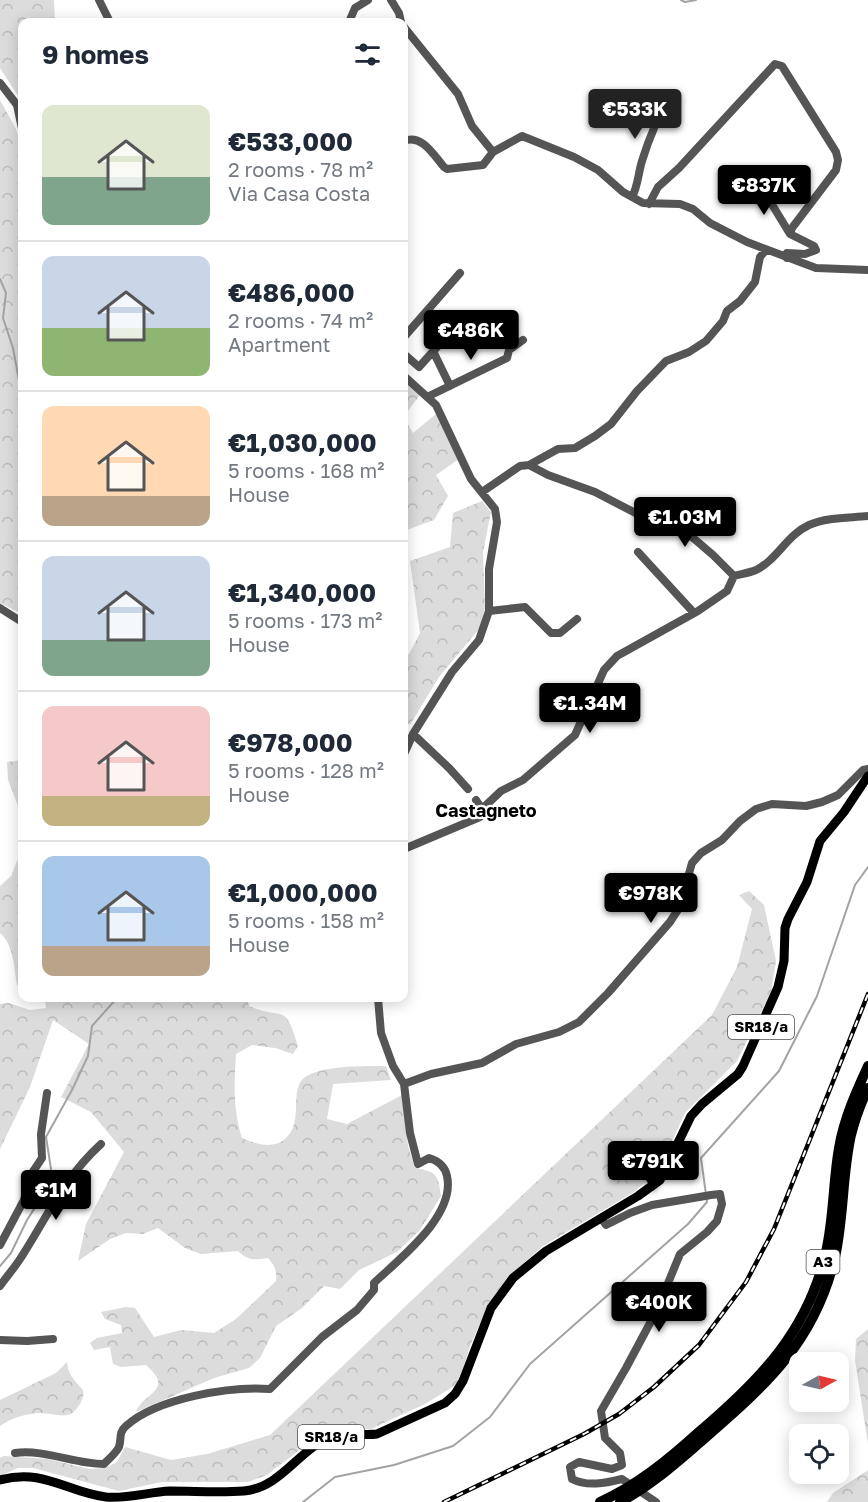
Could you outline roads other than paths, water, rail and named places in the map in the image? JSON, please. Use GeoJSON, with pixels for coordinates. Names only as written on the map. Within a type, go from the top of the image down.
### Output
{"type":"FeatureCollection","features":[{"type":"Feature","properties":{"kind":"highway","name":"A3"},"geometry":{"type":"LineString","coordinates":[[620,1502],[658,1478],[710,1428],[766,1370],[794,1332],[810,1300],[822,1267],[829,1238],[842,1134],[868,1066]]}},
{"type":"Feature","properties":{"kind":"highway","name":"A3"},"geometry":{"type":"LineString","coordinates":[[600,1502],[640,1481],[760,1390],[778,1370],[806,1330],[831,1272],[837,1245],[851,1134],[868,1088]]}},
{"type":"Feature","properties":{"kind":"main road","name":"SR18/a"},"geometry":{"type":"LineString","coordinates":[[0,1480],[23,1475],[35,1476],[92,1495],[109,1497],[169,1491],[245,1491],[268,1485],[307,1452],[329,1437],[377,1434],[445,1403],[459,1389],[491,1308],[513,1278],[546,1251],[652,1188],[660,1180],[692,1116],[715,1091],[738,1074],[778,987],[784,961],[788,919],[807,882],[820,841],[868,777]]}},
{"type":"Feature","properties":{"kind":"street"},"geometry":{"type":"LineString","coordinates":[[99,0],[108,18]]}},
{"type":"Feature","properties":{"kind":"street"},"geometry":{"type":"LineString","coordinates":[[351,18],[355,8],[368,0]]}},
{"type":"Feature","properties":{"kind":"street"},"geometry":{"type":"LineString","coordinates":[[391,0],[400,18]]}},
{"type":"Feature","properties":{"kind":"street"},"geometry":{"type":"LineString","coordinates":[[408,32],[458,94],[472,126],[493,152]]}},
{"type":"Feature","properties":{"kind":"street"},"geometry":{"type":"LineString","coordinates":[[649,204],[658,187],[679,168],[775,64],[782,66],[836,152],[838,160],[836,170],[792,228],[790,234]]}},
{"type":"Feature","properties":{"kind":"street"},"geometry":{"type":"LineString","coordinates":[[0,83],[17,105],[18,110]]}},
{"type":"Feature","properties":{"kind":"street"},"geometry":{"type":"LineString","coordinates":[[632,197],[638,186],[638,175],[647,146],[660,113],[670,97]]}},
{"type":"Feature","properties":{"kind":"street"},"geometry":{"type":"LineString","coordinates":[[408,139],[423,142],[447,169],[483,165],[493,152],[522,136],[556,149],[598,170],[632,197],[649,204],[680,204],[710,223],[766,250],[816,268],[868,270]]}},
{"type":"Feature","properties":{"kind":"street"},"geometry":{"type":"LineString","coordinates":[[757,180],[790,234],[814,246],[816,250],[805,254],[787,253],[787,258]]}},
{"type":"Feature","properties":{"kind":"street"},"geometry":{"type":"LineString","coordinates":[[482,492],[520,466],[529,465],[558,449],[575,448],[611,424],[637,391],[666,361],[689,352],[706,341],[723,321],[727,312],[740,301],[755,282],[760,257],[766,250]]}},
{"type":"Feature","properties":{"kind":"street"},"geometry":{"type":"LineString","coordinates":[[408,332],[460,273]]}},
{"type":"Feature","properties":{"kind":"street"},"geometry":{"type":"LineString","coordinates":[[408,357],[419,367],[456,326]]}},
{"type":"Feature","properties":{"kind":"street"},"geometry":{"type":"LineString","coordinates":[[427,397],[507,358],[509,350],[523,340]]}},
{"type":"Feature","properties":{"kind":"street"},"geometry":{"type":"LineString","coordinates":[[433,351],[450,386]]}},
{"type":"Feature","properties":{"kind":"street"},"geometry":{"type":"LineString","coordinates":[[408,380],[436,405],[471,479],[495,509],[497,522],[489,569],[489,611],[479,640],[452,672],[408,745]]}},
{"type":"Feature","properties":{"kind":"street"},"geometry":{"type":"LineString","coordinates":[[529,465],[548,475],[595,492],[647,519],[692,537],[734,576]]}},
{"type":"Feature","properties":{"kind":"street"},"geometry":{"type":"LineString","coordinates":[[408,847],[480,817],[482,809],[501,791],[523,780],[575,735],[604,670],[617,656],[694,613],[727,591],[734,576],[756,570],[807,526],[822,520],[868,516]]}},
{"type":"Feature","properties":{"kind":"street"},"geometry":{"type":"LineString","coordinates":[[638,552],[694,613]]}},
{"type":"Feature","properties":{"kind":"street"},"geometry":{"type":"LineString","coordinates":[[489,611],[525,607],[551,633],[560,633],[577,619]]}},
{"type":"Feature","properties":{"kind":"street"},"geometry":{"type":"LineString","coordinates":[[0,608],[18,619]]}},
{"type":"Feature","properties":{"kind":"street"},"geometry":{"type":"LineString","coordinates":[[413,734],[468,789]]}},
{"type":"Feature","properties":{"kind":"street"},"geometry":{"type":"LineString","coordinates":[[404,1084],[430,1074],[482,1064],[516,1044],[559,1032],[579,1022],[608,993],[670,922],[679,908],[693,863],[701,853],[722,840],[740,821],[756,809],[772,804],[806,806],[822,802],[838,795],[863,770],[868,769]]}},
{"type":"Feature","properties":{"kind":"street"},"geometry":{"type":"LineString","coordinates":[[476,800],[482,809]]}},
{"type":"Feature","properties":{"kind":"street"},"geometry":{"type":"LineString","coordinates":[[15,1453],[28,1451],[88,1464],[104,1464],[119,1448],[120,1432],[127,1425],[169,1403],[210,1393],[240,1389],[270,1389],[322,1337],[357,1310],[374,1290],[374,1283],[434,1222],[447,1198],[448,1182],[444,1166],[429,1158],[418,1164],[410,1133],[404,1084],[393,1066],[381,1033],[378,1002]]}},
{"type":"Feature","properties":{"kind":"street"},"geometry":{"type":"LineString","coordinates":[[0,1245],[12,1226],[24,1200],[32,1173],[42,1158],[41,1134],[47,1092]]}},
{"type":"Feature","properties":{"kind":"street"},"geometry":{"type":"LineString","coordinates":[[0,1286],[22,1257],[71,1175],[101,1144]]}},
{"type":"Feature","properties":{"kind":"street"},"geometry":{"type":"LineString","coordinates":[[601,1218],[606,1225],[652,1205],[711,1195],[720,1194],[722,1204],[717,1221],[680,1254],[657,1310],[601,1411],[605,1438],[620,1453],[622,1465],[612,1469],[579,1462],[570,1467],[572,1479],[580,1483],[607,1483],[622,1479],[656,1502]]}},
{"type":"Feature","properties":{"kind":"street"},"geometry":{"type":"LineString","coordinates":[[0,1340],[53,1340]]}},
{"type":"Feature","properties":{"kind":"waterway"},"geometry":{"type":"LineString","coordinates":[[681,0],[685,2],[696,0]]}},
{"type":"Feature","properties":{"kind":"waterway"},"geometry":{"type":"LineString","coordinates":[[0,279],[6,293],[3,318],[13,348],[18,375]]}},
{"type":"Feature","properties":{"kind":"waterway"},"geometry":{"type":"LineString","coordinates":[[303,1502],[335,1477],[394,1465],[453,1446],[490,1417],[530,1364],[688,1224],[707,1202],[701,1158],[779,1071],[817,996],[855,885],[868,867]]}},
{"type":"Feature","properties":{"kind":"waterway"},"geometry":{"type":"LineString","coordinates":[[0,1266],[11,1253],[27,1220],[45,1192],[51,1169],[46,1137],[88,1056],[92,1026],[113,1002]]}},
{"type":"Feature","properties":{"kind":"railway"},"geometry":{"type":"LineString","coordinates":[[444,1502],[584,1434],[619,1414],[654,1387],[699,1345],[746,1282],[774,1229],[868,994]]}},
{"type":"Feature","properties":{"kind":"district","name":"Castagneto"},"geometry":{"type":"Point","coordinates":[486,811]}}]}
